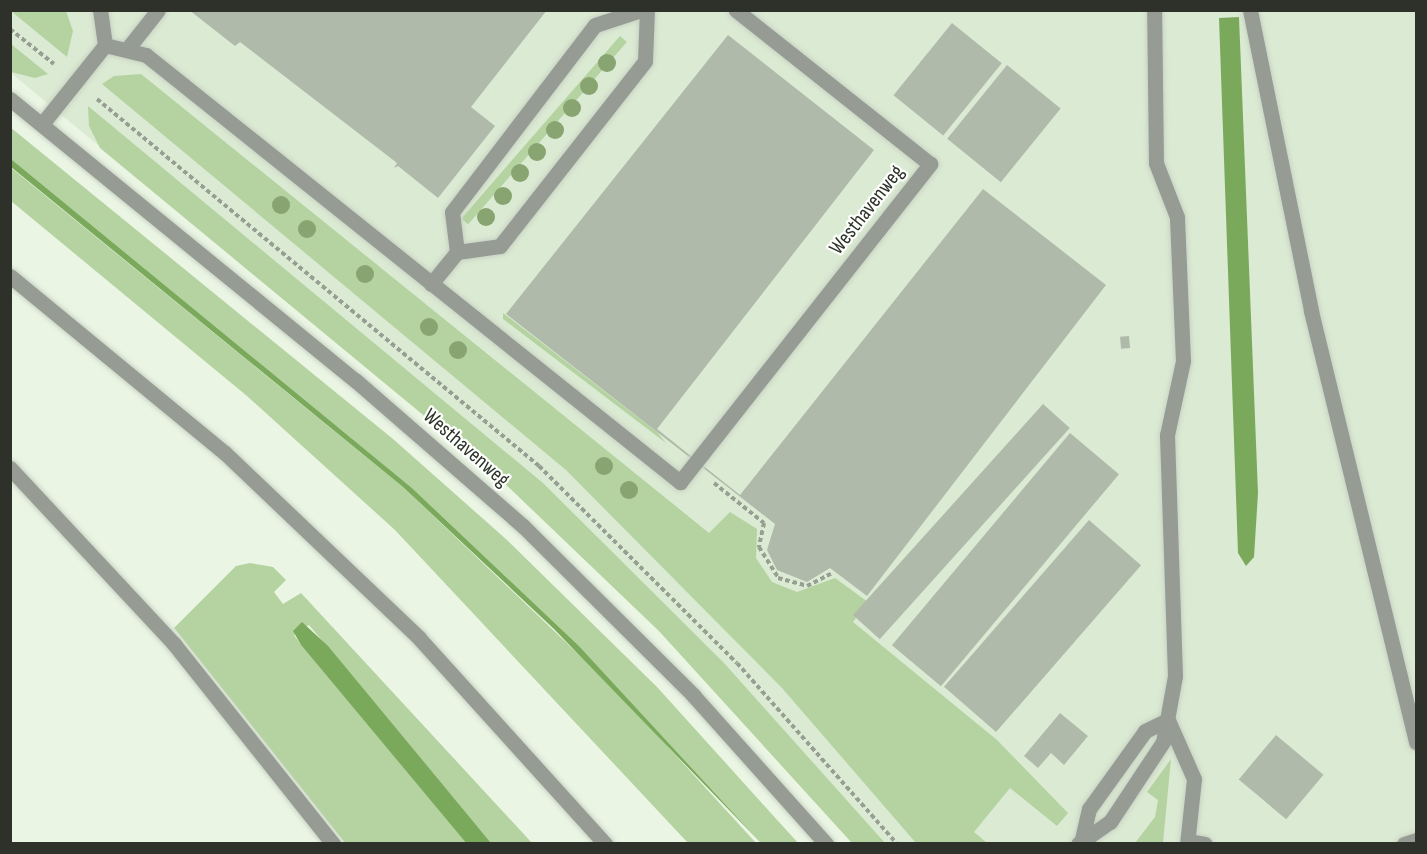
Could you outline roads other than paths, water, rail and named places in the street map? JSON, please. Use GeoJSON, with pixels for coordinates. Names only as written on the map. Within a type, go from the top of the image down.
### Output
{"type":"FeatureCollection","features":[{"type":"Feature","properties":{"kind":"street"},"geometry":{"type":"LineString","coordinates":[[42,124],[105,45],[100,10]]}},
{"type":"Feature","properties":{"kind":"street"},"geometry":{"type":"LineString","coordinates":[[128,48],[158,10]]}},
{"type":"Feature","properties":{"kind":"street"},"geometry":{"type":"LineString","coordinates":[[457,252],[452,212],[595,25],[641,10]]}},
{"type":"Feature","properties":{"kind":"street"},"geometry":{"type":"LineString","coordinates":[[431,284],[457,252],[500,246],[508,237],[645,61],[647,10]]}},
{"type":"Feature","properties":{"kind":"street","name":"Westhavenweg"},"geometry":{"type":"LineString","coordinates":[[105,45],[128,48],[162,67],[680,482],[930,164],[736,10]]}},
{"type":"Feature","properties":{"kind":"street"},"geometry":{"type":"LineString","coordinates":[[1080,841],[1110,822],[1163,742],[1175,676],[1167,435],[1183,361],[1177,217],[1156,163],[1154,10]]}},
{"type":"Feature","properties":{"kind":"street"},"geometry":{"type":"LineString","coordinates":[[1250,10],[1311,311],[1416,742]]}},
{"type":"Feature","properties":{"kind":"street","name":"Westhavenweg"},"geometry":{"type":"LineString","coordinates":[[10,99],[355,380],[523,526],[693,695],[826,843]]}},
{"type":"Feature","properties":{"kind":"street"},"geometry":{"type":"LineString","coordinates":[[10,276],[259,485],[419,638],[605,843]]}},
{"type":"Feature","properties":{"kind":"street"},"geometry":{"type":"LineString","coordinates":[[10,468],[174,644],[333,843]]}},
{"type":"Feature","properties":{"kind":"street"},"geometry":{"type":"LineString","coordinates":[[1080,841],[1089,809],[1145,731],[1168,720]]}},
{"type":"Feature","properties":{"kind":"street"},"geometry":{"type":"LineString","coordinates":[[1168,720],[1194,778],[1188,842],[1205,843]]}},
{"type":"Feature","properties":{"kind":"street"},"geometry":{"type":"LineString","coordinates":[[1404,843],[1416,840]]}}]}
